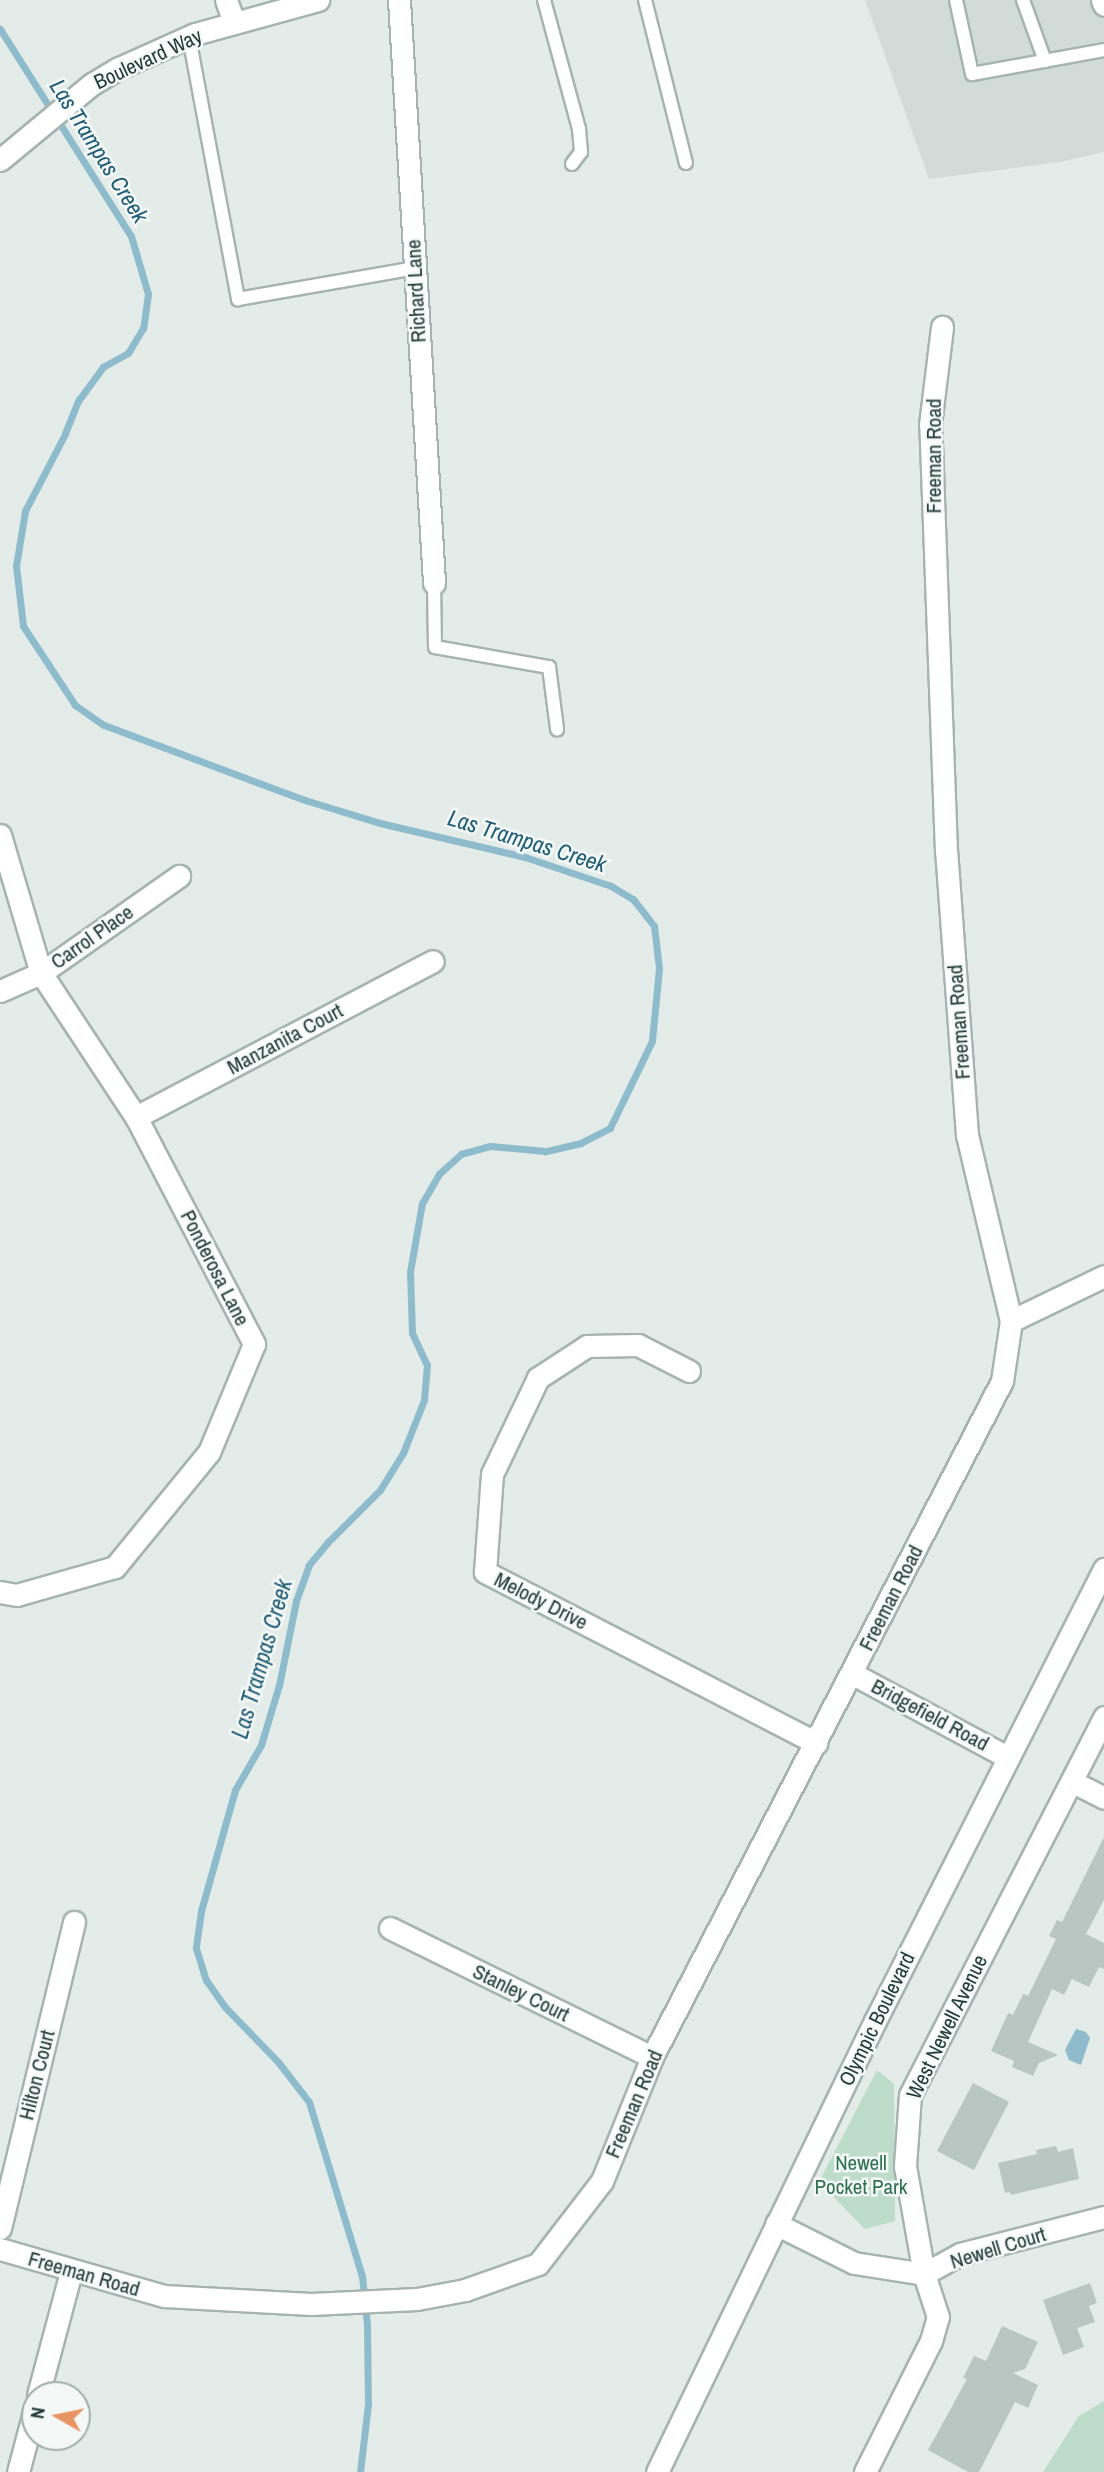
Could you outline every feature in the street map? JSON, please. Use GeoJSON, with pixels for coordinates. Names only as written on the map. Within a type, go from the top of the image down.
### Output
{"type":"FeatureCollection","features":[{"type":"Feature","properties":{"kind":"street"},"geometry":{"type":"LineString","coordinates":[[226,0],[234,22]]}},
{"type":"Feature","properties":{"kind":"street","name":"Boulevard Way"},"geometry":{"type":"LineString","coordinates":[[0,160],[92,83],[189,37],[318,0]]}},
{"type":"Feature","properties":{"kind":"street","name":"Richard Lane"},"geometry":{"type":"LineString","coordinates":[[399,0],[434,583]]}},
{"type":"Feature","properties":{"kind":"street"},"geometry":{"type":"LineString","coordinates":[[1102,0],[1104,5]]}},
{"type":"Feature","properties":{"kind":"street","name":"Freeman Road"},"geometry":{"type":"LineString","coordinates":[[0,2249],[71,2272],[164,2296],[311,2304],[417,2299],[464,2290],[538,2264],[602,2181],[652,2057],[853,1674],[1002,1381],[1011,1321],[967,1135],[947,865],[930,425],[942,327]]}},
{"type":"Feature","properties":{"kind":"street","name":"Ponderosa Lane"},"geometry":{"type":"LineString","coordinates":[[0,835],[41,972],[136,1117],[254,1344],[209,1452],[115,1567],[17,1595],[0,1592]]}},
{"type":"Feature","properties":{"kind":"street","name":"Carrol Place"},"geometry":{"type":"LineString","coordinates":[[0,990],[41,972],[179,876]]}},
{"type":"Feature","properties":{"kind":"street","name":"Manzanita Court"},"geometry":{"type":"LineString","coordinates":[[136,1117],[433,961]]}},
{"type":"Feature","properties":{"kind":"street"},"geometry":{"type":"LineString","coordinates":[[1011,1321],[1104,1276]]}},
{"type":"Feature","properties":{"kind":"street","name":"Melody Drive"},"geometry":{"type":"LineString","coordinates":[[689,1371],[638,1345],[587,1346],[538,1378],[492,1474],[485,1572],[816,1743]]}},
{"type":"Feature","properties":{"kind":"street","name":"Olympic Boulevard"},"geometry":{"type":"LineString","coordinates":[[657,2472],[1007,1756],[1104,1569]]}},
{"type":"Feature","properties":{"kind":"street","name":"Bridgefield Road"},"geometry":{"type":"LineString","coordinates":[[853,1674],[1007,1756]]}},
{"type":"Feature","properties":{"kind":"street","name":"West Newell Avenue"},"geometry":{"type":"LineString","coordinates":[[865,2472],[931,2342],[938,2317],[924,2274],[905,2166],[910,2095],[1104,1717]]}},
{"type":"Feature","properties":{"kind":"street"},"geometry":{"type":"LineString","coordinates":[[1073,1782],[1104,1798]]}},
{"type":"Feature","properties":{"kind":"street","name":"Hilton Court"},"geometry":{"type":"LineString","coordinates":[[0,2228],[74,1922]]}},
{"type":"Feature","properties":{"kind":"street","name":"Stanley Court"},"geometry":{"type":"LineString","coordinates":[[390,1928],[652,2057]]}},
{"type":"Feature","properties":{"kind":"street","name":"Newell Court"},"geometry":{"type":"LineString","coordinates":[[776,2224],[854,2263],[924,2274],[960,2255],[1104,2217]]}},
{"type":"Feature","properties":{"kind":"street"},"geometry":{"type":"LineString","coordinates":[[42,2381],[71,2272]]}},
{"type":"Feature","properties":{"kind":"street"},"geometry":{"type":"LineString","coordinates":[[18,2472],[24,2451]]}},
{"type":"Feature","properties":{"kind":"lane"},"geometry":{"type":"LineString","coordinates":[[544,0],[579,129],[581,152],[572,164]]}},
{"type":"Feature","properties":{"kind":"lane"},"geometry":{"type":"LineString","coordinates":[[645,0],[686,163]]}},
{"type":"Feature","properties":{"kind":"lane"},"geometry":{"type":"LineString","coordinates":[[956,0],[972,74],[1104,50]]}},
{"type":"Feature","properties":{"kind":"lane"},"geometry":{"type":"LineString","coordinates":[[1023,0],[1045,61]]}},
{"type":"Feature","properties":{"kind":"lane"},"geometry":{"type":"LineString","coordinates":[[189,37],[238,299],[415,268]]}},
{"type":"Feature","properties":{"kind":"lane"},"geometry":{"type":"LineString","coordinates":[[434,583],[435,647],[549,667],[557,729]]}},
{"type":"Feature","properties":{"kind":"shaded area"},"geometry":{"type":"Polygon","coordinates":[[[865,0],[1104,0],[1104,152],[1060,162],[929,179],[865,0]]]}},
{"type":"Feature","properties":{"kind":"green space","name":"Newell Pocket Park"},"geometry":{"type":"Polygon","coordinates":[[[877,2070],[894,2084],[895,2221],[865,2229],[819,2182],[877,2070]]]}},
{"type":"Feature","properties":{"kind":"green space"},"geometry":{"type":"Polygon","coordinates":[[[1104,2401],[1104,2472],[1043,2472],[1079,2416],[1104,2401]]]}},
{"type":"Feature","properties":{"kind":"water"},"geometry":{"type":"Polygon","coordinates":[[[1076,2029],[1086,2032],[1090,2038],[1081,2065],[1069,2060],[1065,2050],[1076,2029]]]}},
{"type":"Feature","properties":{"kind":"building"},"geometry":{"type":"Polygon","coordinates":[[[1104,1837],[1104,1900],[1086,1934],[1104,1943],[1104,1969],[1099,1967],[1089,1987],[1072,1979],[1064,1995],[1052,1989],[1028,2042],[1058,2055],[1039,2063],[1033,2076],[1012,2067],[1014,2061],[991,2051],[1008,2013],[1013,2015],[1023,1994],[1028,1996],[1056,1939],[1049,1936],[1057,1920],[1062,1922],[1104,1837]]]}},
{"type":"Feature","properties":{"kind":"building"},"geometry":{"type":"Polygon","coordinates":[[[973,2083],[1009,2102],[974,2170],[937,2151],[973,2083]]]}},
{"type":"Feature","properties":{"kind":"building"},"geometry":{"type":"Polygon","coordinates":[[[1056,2146],[1058,2152],[1073,2148],[1079,2179],[1011,2195],[1010,2192],[1005,2193],[998,2163],[1037,2154],[1036,2150],[1056,2146]]]}},
{"type":"Feature","properties":{"kind":"building"},"geometry":{"type":"Polygon","coordinates":[[[1090,2283],[1097,2303],[1089,2306],[1095,2322],[1077,2328],[1084,2347],[1063,2355],[1043,2300],[1090,2283]]]}},
{"type":"Feature","properties":{"kind":"building"},"geometry":{"type":"Polygon","coordinates":[[[1002,2326],[1038,2342],[1025,2369],[1013,2373],[1038,2385],[1028,2408],[1015,2402],[979,2472],[968,2472],[928,2450],[967,2379],[963,2378],[974,2356],[986,2361],[1002,2326]]]}},
{"type":"Feature","properties":{"kind":"waterway","name":"Las Trampas Creek"},"geometry":{"type":"LineString","coordinates":[[0,29],[131,236],[148,294],[143,328],[128,353],[103,367],[78,401],[65,434],[25,511],[16,566],[23,626],[75,705],[104,725],[305,800],[380,823],[525,857],[611,886],[633,899],[654,926],[659,968],[652,1041],[610,1128],[581,1143],[545,1151],[490,1146],[461,1154],[439,1174],[422,1203],[410,1272],[412,1333],[427,1365],[424,1400],[403,1453],[380,1490],[309,1565],[296,1601],[279,1685],[261,1745],[235,1790],[201,1911],[196,1948],[206,1980],[225,2007],[279,2063],[309,2102],[362,2276],[367,2325],[368,2404],[360,2472]]}}]}
